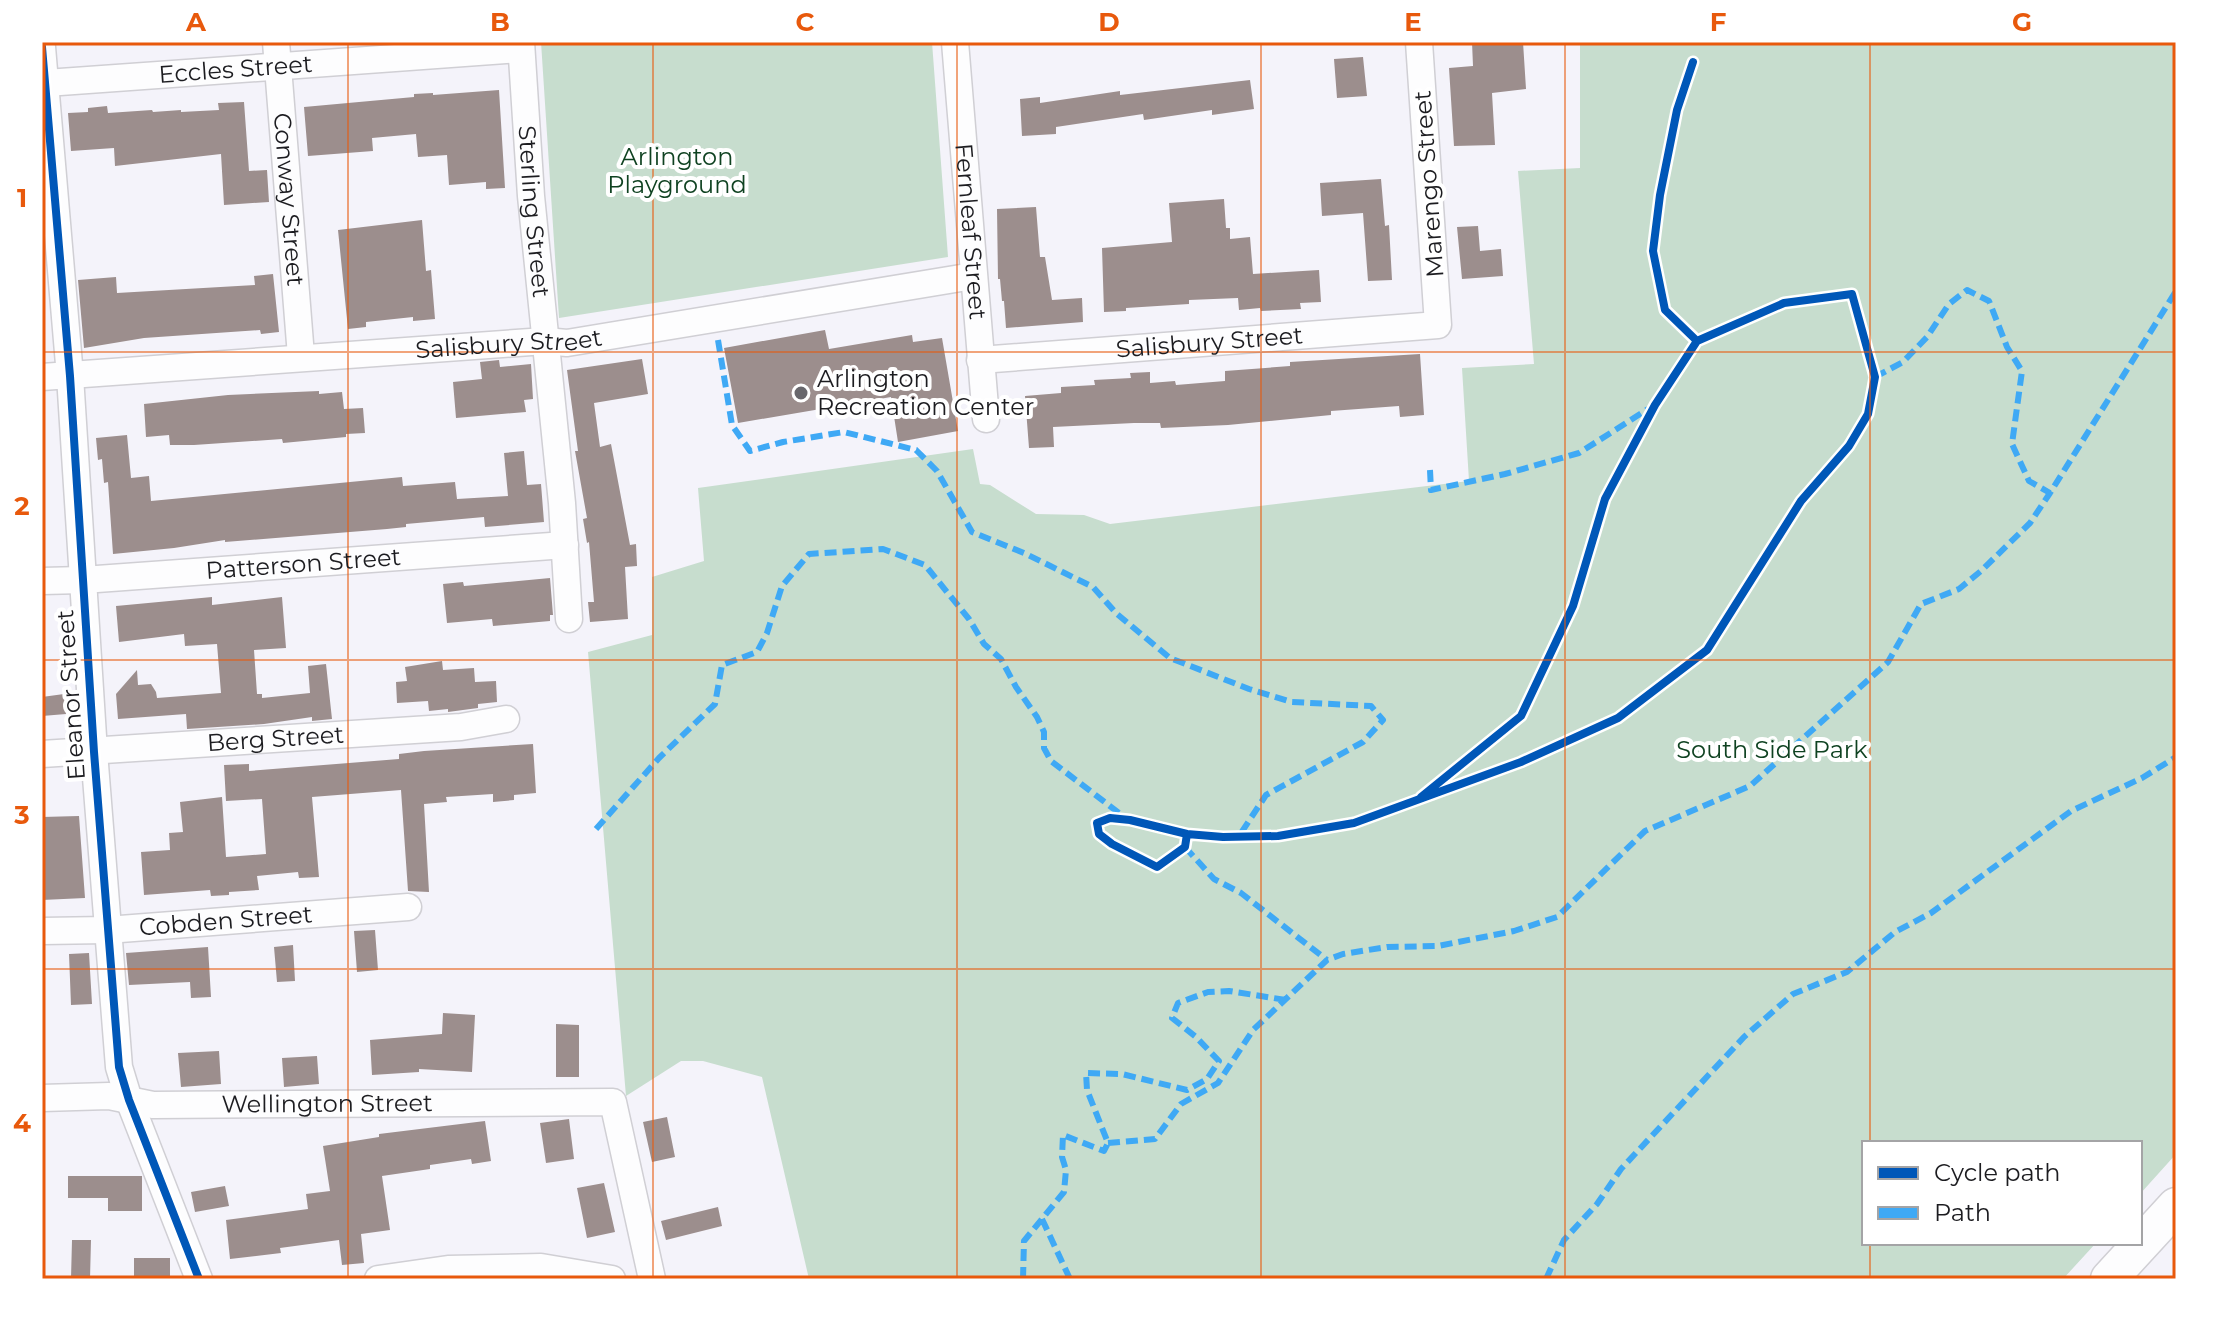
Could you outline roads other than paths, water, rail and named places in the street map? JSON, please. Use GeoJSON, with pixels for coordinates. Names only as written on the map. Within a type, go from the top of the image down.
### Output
{"type":"FeatureCollection","features":[{"type":"Feature","properties":{"kind":"main road"},"geometry":{"type":"LineString","coordinates":[[2142,1243],[2176,1206]]}},
{"type":"Feature","properties":{"kind":"main road"},"geometry":{"type":"LineString","coordinates":[[2109,1279],[2140,1245]]}},
{"type":"Feature","properties":{"kind":"street","name":"Marengo Street"},"geometry":{"type":"LineString","coordinates":[[1419,42],[1438,325]]}},
{"type":"Feature","properties":{"kind":"street","name":"Fernleaf Street"},"geometry":{"type":"LineString","coordinates":[[962,43],[973,276],[986,419]]}},
{"type":"Feature","properties":{"kind":"street","name":"Eccles Street"},"geometry":{"type":"LineString","coordinates":[[46,83],[276,55],[521,46]]}},
{"type":"Feature","properties":{"kind":"street","name":"Sterling Street"},"geometry":{"type":"LineString","coordinates":[[521,46],[531,196],[565,545],[569,619]]}},
{"type":"Feature","properties":{"kind":"street","name":"Eleanor Street"},"geometry":{"type":"LineString","coordinates":[[42,47],[70,376],[94,752],[119,1067],[199,1279]]}},
{"type":"Feature","properties":{"kind":"street","name":"Conway Street"},"geometry":{"type":"LineString","coordinates":[[276,55],[301,356]]}},
{"type":"Feature","properties":{"kind":"street","name":"Salisbury Street"},"geometry":{"type":"LineString","coordinates":[[42,377],[301,356],[545,341],[567,343],[973,276]]}},
{"type":"Feature","properties":{"kind":"street","name":"Salisbury Street"},"geometry":{"type":"LineString","coordinates":[[980,360],[1438,325]]}},
{"type":"Feature","properties":{"kind":"street","name":"Patterson Street"},"geometry":{"type":"LineString","coordinates":[[42,581],[565,545]]}},
{"type":"Feature","properties":{"kind":"street","name":"Berg Street"},"geometry":{"type":"LineString","coordinates":[[42,754],[461,727],[506,719]]}},
{"type":"Feature","properties":{"kind":"street","name":"Cobden Street"},"geometry":{"type":"LineString","coordinates":[[42,931],[107,930],[408,907]]}},
{"type":"Feature","properties":{"kind":"street","name":"Wellington Street"},"geometry":{"type":"LineString","coordinates":[[42,1098],[109,1096],[153,1105],[613,1102],[650,1271]]}},
{"type":"Feature","properties":{"kind":"street"},"geometry":{"type":"LineString","coordinates":[[378,1279],[448,1269],[541,1267],[613,1279],[650,1271]]}},
{"type":"Feature","properties":{"kind":"place","name":"Arlington Recreation Center"},"geometry":{"type":"Point","coordinates":[801,393]}},
{"type":"Feature","properties":{"kind":"park label","name":"Arlington Playground"},"geometry":{"type":"Point","coordinates":[677,171]}},
{"type":"Feature","properties":{"kind":"park label","name":"South Side Park"},"geometry":{"type":"Point","coordinates":[1772,750]}}]}
